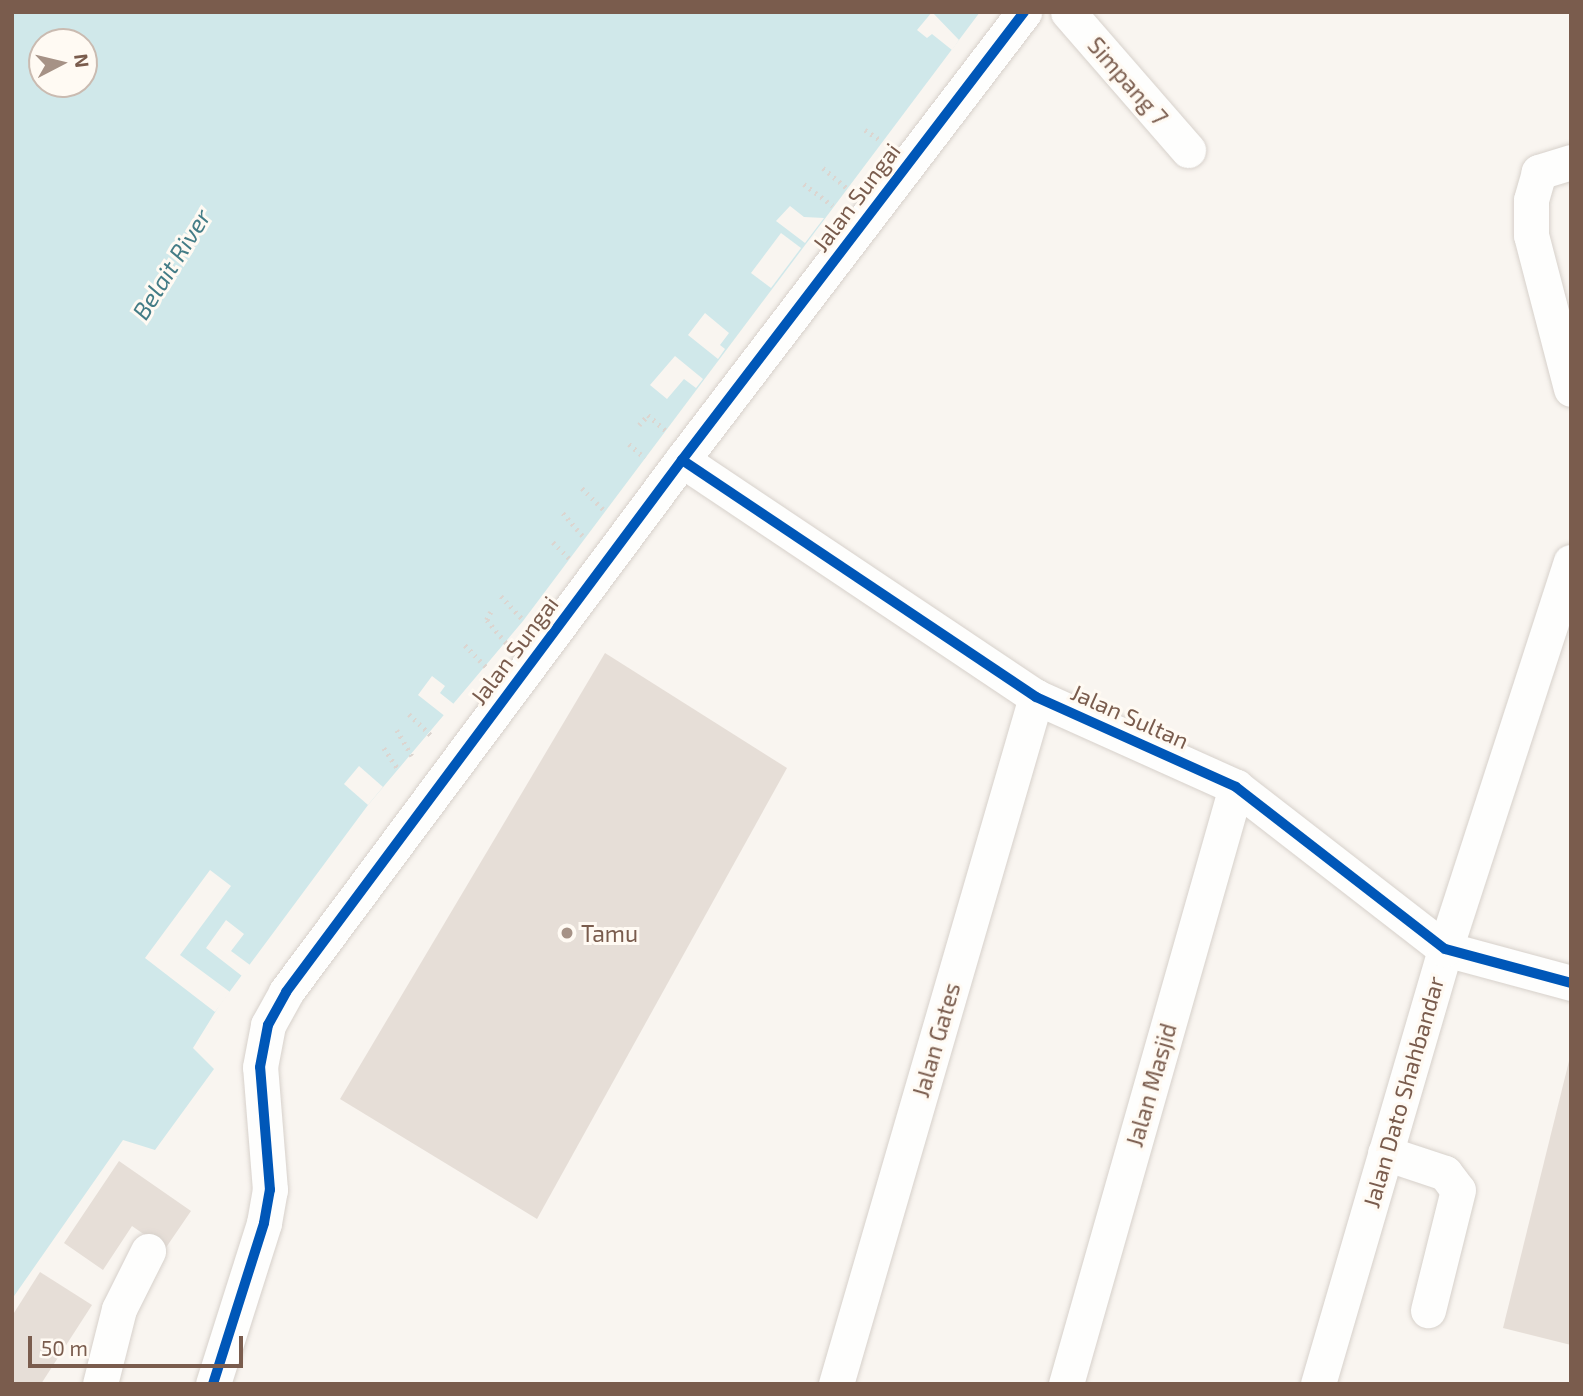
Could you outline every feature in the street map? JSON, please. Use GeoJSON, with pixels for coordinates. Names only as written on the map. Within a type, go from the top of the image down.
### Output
{"type":"FeatureCollection","features":[{"type":"Feature","properties":{"kind":"street","name":"Jalan Sungai"},"geometry":{"type":"LineString","coordinates":[[213,1384],[270,1190],[260,1067],[268,1025],[286,992],[682,460],[1024,12]]}},
{"type":"Feature","properties":{"kind":"street","name":"Simpang 7"},"geometry":{"type":"LineString","coordinates":[[1068,12],[1188,150]]}},
{"type":"Feature","properties":{"kind":"street"},"geometry":{"type":"LineString","coordinates":[[1571,162],[1539,173],[1531,200],[1531,234],[1565,352],[1571,389]]}},
{"type":"Feature","properties":{"kind":"street","name":"Jalan Sultan"},"geometry":{"type":"LineString","coordinates":[[682,460],[1036,697],[1236,787],[1445,949],[1571,983]]}},
{"type":"Feature","properties":{"kind":"street","name":"Jalan Dato Shahbandar"},"geometry":{"type":"LineString","coordinates":[[1318,1384],[1445,949],[1571,562]]}},
{"type":"Feature","properties":{"kind":"street","name":"Jalan Gates"},"geometry":{"type":"LineString","coordinates":[[836,1384],[1036,697]]}},
{"type":"Feature","properties":{"kind":"street","name":"Jalan Masjid"},"geometry":{"type":"LineString","coordinates":[[1066,1384],[1236,787]]}},
{"type":"Feature","properties":{"kind":"street"},"geometry":{"type":"LineString","coordinates":[[1385,1153],[1446,1173],[1458,1190],[1428,1310]]}},
{"type":"Feature","properties":{"kind":"street"},"geometry":{"type":"LineString","coordinates":[[100,1384],[118,1310],[148,1251]]}},
{"type":"Feature","properties":{"kind":"path"},"geometry":{"type":"LineString","coordinates":[[865,130],[882,141]]}},
{"type":"Feature","properties":{"kind":"path"},"geometry":{"type":"LineString","coordinates":[[823,168],[847,188]]}},
{"type":"Feature","properties":{"kind":"path"},"geometry":{"type":"LineString","coordinates":[[804,184],[833,206]]}},
{"type":"Feature","properties":{"kind":"path"},"geometry":{"type":"LineString","coordinates":[[639,425],[648,415],[665,430]]}},
{"type":"Feature","properties":{"kind":"path"},"geometry":{"type":"LineString","coordinates":[[629,444],[645,458]]}},
{"type":"Feature","properties":{"kind":"path"},"geometry":{"type":"LineString","coordinates":[[582,488],[605,511]]}},
{"type":"Feature","properties":{"kind":"path"},"geometry":{"type":"LineString","coordinates":[[562,513],[585,538]]}},
{"type":"Feature","properties":{"kind":"path"},"geometry":{"type":"LineString","coordinates":[[553,542],[570,558]]}},
{"type":"Feature","properties":{"kind":"path"},"geometry":{"type":"LineString","coordinates":[[501,596],[523,621]]}},
{"type":"Feature","properties":{"kind":"path"},"geometry":{"type":"LineString","coordinates":[[491,612],[487,620],[506,643]]}},
{"type":"Feature","properties":{"kind":"path"},"geometry":{"type":"LineString","coordinates":[[466,645],[486,667]]}},
{"type":"Feature","properties":{"kind":"path"},"geometry":{"type":"LineString","coordinates":[[409,714],[431,735]]}},
{"type":"Feature","properties":{"kind":"path"},"geometry":{"type":"LineString","coordinates":[[397,730],[412,756]]}},
{"type":"Feature","properties":{"kind":"path"},"geometry":{"type":"LineString","coordinates":[[384,748],[399,770]]}},
{"type":"Feature","properties":{"kind":"water","name":"Belait River"},"geometry":{"type":"Polygon","coordinates":[[[12,12],[980,12],[523,621],[368,805],[219,1006],[193,1048],[214,1069],[155,1150],[123,1140],[12,1299],[12,12]]]}},
{"type":"Feature","properties":{"kind":"pier"},"geometry":{"type":"Polygon","coordinates":[[[932,12],[959,40],[952,50],[932,34],[927,38],[917,30],[932,12]]]}},
{"type":"Feature","properties":{"kind":"pier"},"geometry":{"type":"Polygon","coordinates":[[[790,206],[804,217],[824,218],[805,243],[776,221],[790,206]]]}},
{"type":"Feature","properties":{"kind":"pier"},"geometry":{"type":"Polygon","coordinates":[[[781,233],[801,248],[771,288],[751,273],[781,233]]]}},
{"type":"Feature","properties":{"kind":"pier"},"geometry":{"type":"Polygon","coordinates":[[[705,313],[729,333],[720,345],[725,349],[718,359],[688,335],[705,313]]]}},
{"type":"Feature","properties":{"kind":"pier"},"geometry":{"type":"Polygon","coordinates":[[[675,356],[703,379],[696,388],[684,379],[667,399],[650,385],[675,356]]]}},
{"type":"Feature","properties":{"kind":"pier"},"geometry":{"type":"Polygon","coordinates":[[[432,676],[445,686],[440,693],[455,705],[446,717],[418,695],[432,676]]]}},
{"type":"Feature","properties":{"kind":"pier"},"geometry":{"type":"Polygon","coordinates":[[[359,766],[383,787],[368,805],[344,784],[359,766]]]}},
{"type":"Feature","properties":{"kind":"pier"},"geometry":{"type":"Polygon","coordinates":[[[210,870],[231,886],[180,955],[230,992],[215,1012],[145,958],[210,870]]]}},
{"type":"Feature","properties":{"kind":"pier"},"geometry":{"type":"Polygon","coordinates":[[[226,920],[244,934],[231,951],[250,965],[242,976],[206,948],[226,920]]]}},
{"type":"Feature","properties":{"kind":"building","name":"Tamu"},"geometry":{"type":"Polygon","coordinates":[[[605,653],[787,768],[537,1219],[340,1099],[605,653]]]}},
{"type":"Feature","properties":{"kind":"building"},"geometry":{"type":"Polygon","coordinates":[[[1571,1057],[1571,1345],[1503,1328],[1571,1057]]]}},
{"type":"Feature","properties":{"kind":"building"},"geometry":{"type":"Polygon","coordinates":[[[119,1161],[191,1211],[165,1249],[132,1226],[103,1270],[64,1243],[119,1161]]]}},
{"type":"Feature","properties":{"kind":"building"},"geometry":{"type":"Polygon","coordinates":[[[40,1272],[92,1305],[41,1384],[12,1384],[12,1316],[40,1272]]]}},
{"type":"Feature","properties":{"kind":"cycle path"},"geometry":{"type":"LineString","coordinates":[[213,1384],[264,1223],[270,1190],[260,1067],[268,1025],[286,992],[682,460],[1024,12]]}},
{"type":"Feature","properties":{"kind":"cycle path"},"geometry":{"type":"LineString","coordinates":[[682,460],[1036,697],[1236,787],[1445,949],[1571,983]]}},
{"type":"Feature","properties":{"kind":"place","name":"Tamu"},"geometry":{"type":"Point","coordinates":[567,933]}}]}
